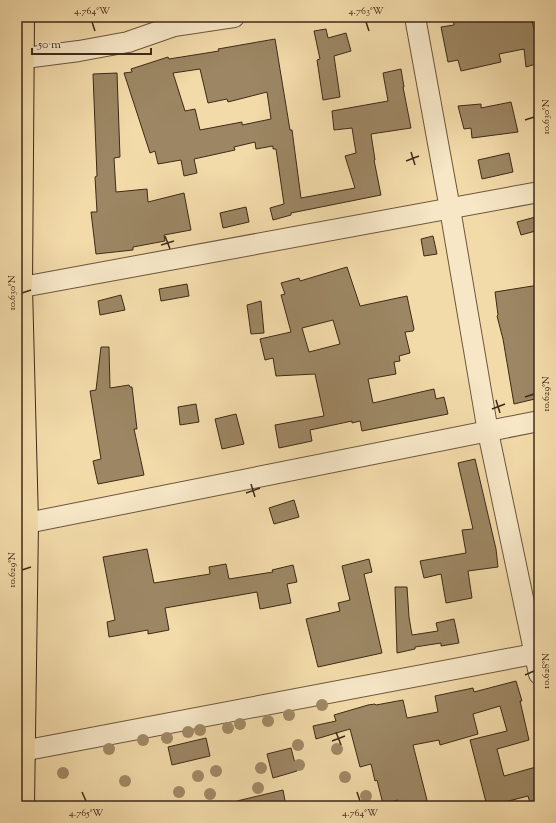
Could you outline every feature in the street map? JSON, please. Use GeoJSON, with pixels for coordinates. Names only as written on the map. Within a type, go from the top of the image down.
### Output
{"type":"FeatureCollection","features":[{"type":"Feature","properties":{"kind":"highway"},"geometry":{"type":"LineString","coordinates":[[23,17],[20,59],[19,288],[22,524],[21,751],[23,806]]}},
{"type":"Feature","properties":{"kind":"street"},"geometry":{"type":"LineString","coordinates":[[20,59],[128,42],[174,26],[234,17]]}},
{"type":"Feature","properties":{"kind":"street"},"geometry":{"type":"LineString","coordinates":[[415,17],[450,209],[488,432],[537,653],[539,674]]}},
{"type":"Feature","properties":{"kind":"street"},"geometry":{"type":"LineString","coordinates":[[19,288],[539,192]]}},
{"type":"Feature","properties":{"kind":"street"},"geometry":{"type":"LineString","coordinates":[[22,524],[539,421]]}},
{"type":"Feature","properties":{"kind":"street"},"geometry":{"type":"LineString","coordinates":[[21,751],[537,653]]}},
{"type":"Feature","properties":{"kind":"building"},"geometry":{"type":"Polygon","coordinates":[[[453,17],[531,17],[536,37],[539,36],[539,63],[526,67],[524,49],[499,54],[501,62],[461,71],[458,60],[448,62],[441,27],[454,25],[453,17]]]}},
{"type":"Feature","properties":{"kind":"building"},"geometry":{"type":"Polygon","coordinates":[[[326,29],[328,38],[346,33],[351,51],[334,56],[340,97],[323,100],[317,60],[320,59],[314,31],[326,29]]]}},
{"type":"Feature","properties":{"kind":"building"},"geometry":{"type":"Polygon","coordinates":[[[275,39],[290,130],[292,130],[301,198],[355,188],[345,156],[356,153],[352,128],[334,130],[332,111],[388,101],[383,73],[401,69],[411,128],[371,134],[374,160],[381,195],[291,213],[291,215],[273,220],[270,208],[284,204],[276,149],[273,149],[273,146],[256,149],[255,142],[234,147],[235,150],[194,159],[197,173],[184,176],[181,160],[158,164],[155,151],[150,153],[124,73],[132,72],[131,69],[168,57],[169,59],[219,51],[218,49],[275,39]],[[200,69],[173,73],[185,111],[195,109],[200,130],[242,122],[242,125],[271,119],[267,92],[228,102],[227,99],[208,103],[200,69]]]}},
{"type":"Feature","properties":{"kind":"building"},"geometry":{"type":"Polygon","coordinates":[[[117,73],[120,157],[114,158],[116,192],[147,189],[148,202],[184,193],[191,230],[164,235],[165,241],[133,247],[133,250],[96,254],[91,212],[97,212],[93,74],[117,73]]]}},
{"type":"Feature","properties":{"kind":"building"},"geometry":{"type":"Polygon","coordinates":[[[511,102],[518,132],[472,138],[471,128],[464,129],[458,106],[481,104],[481,108],[511,102]]]}},
{"type":"Feature","properties":{"kind":"building"},"geometry":{"type":"Polygon","coordinates":[[[509,153],[513,172],[482,179],[478,160],[509,153]]]}},
{"type":"Feature","properties":{"kind":"building"},"geometry":{"type":"Polygon","coordinates":[[[246,207],[249,222],[223,228],[220,213],[246,207]]]}},
{"type":"Feature","properties":{"kind":"building"},"geometry":{"type":"Polygon","coordinates":[[[539,216],[539,230],[521,235],[517,222],[539,216]]]}},
{"type":"Feature","properties":{"kind":"building"},"geometry":{"type":"Polygon","coordinates":[[[433,236],[437,254],[424,256],[421,239],[433,236]]]}},
{"type":"Feature","properties":{"kind":"building"},"geometry":{"type":"Polygon","coordinates":[[[347,267],[360,306],[407,296],[414,329],[413,331],[405,332],[410,353],[399,356],[400,361],[394,362],[396,374],[368,379],[373,403],[434,389],[436,399],[444,397],[448,414],[362,431],[360,421],[352,423],[352,421],[310,430],[312,441],[279,448],[275,425],[324,416],[315,374],[276,376],[273,358],[265,360],[260,339],[291,332],[281,295],[285,294],[281,283],[299,278],[300,281],[347,267]],[[333,320],[302,328],[309,352],[340,344],[333,320]]]}},
{"type":"Feature","properties":{"kind":"building"},"geometry":{"type":"Polygon","coordinates":[[[187,284],[189,296],[161,301],[159,289],[187,284]]]}},
{"type":"Feature","properties":{"kind":"building"},"geometry":{"type":"Polygon","coordinates":[[[539,285],[539,398],[514,404],[503,339],[497,316],[495,292],[539,285]]]}},
{"type":"Feature","properties":{"kind":"building"},"geometry":{"type":"Polygon","coordinates":[[[121,295],[125,310],[100,315],[98,301],[121,295]]]}},
{"type":"Feature","properties":{"kind":"building"},"geometry":{"type":"Polygon","coordinates":[[[261,301],[264,333],[251,334],[247,305],[261,301]]]}},
{"type":"Feature","properties":{"kind":"building"},"geometry":{"type":"Polygon","coordinates":[[[101,347],[109,347],[110,388],[129,385],[132,387],[137,429],[134,429],[144,475],[98,484],[93,461],[101,459],[90,391],[96,390],[101,347]]]}},
{"type":"Feature","properties":{"kind":"building"},"geometry":{"type":"Polygon","coordinates":[[[196,404],[199,422],[180,425],[178,407],[196,404]]]}},
{"type":"Feature","properties":{"kind":"building"},"geometry":{"type":"Polygon","coordinates":[[[236,414],[244,444],[222,449],[215,419],[236,414]]]}},
{"type":"Feature","properties":{"kind":"building"},"geometry":{"type":"Polygon","coordinates":[[[475,459],[496,549],[498,567],[468,571],[472,598],[446,603],[441,574],[424,578],[420,561],[466,553],[462,530],[473,529],[458,463],[475,459]]]}},
{"type":"Feature","properties":{"kind":"building"},"geometry":{"type":"Polygon","coordinates":[[[294,500],[299,517],[274,524],[269,508],[294,500]]]}},
{"type":"Feature","properties":{"kind":"building"},"geometry":{"type":"Polygon","coordinates":[[[147,549],[154,583],[210,574],[209,567],[226,564],[229,579],[273,572],[272,570],[293,565],[297,582],[287,584],[291,603],[260,609],[257,592],[165,608],[169,630],[148,634],[148,630],[109,637],[107,622],[115,620],[103,557],[147,549]]]}},
{"type":"Feature","properties":{"kind":"building"},"geometry":{"type":"Polygon","coordinates":[[[369,559],[372,572],[364,574],[382,653],[318,667],[306,619],[340,611],[338,603],[350,600],[342,566],[369,559]]]}},
{"type":"Feature","properties":{"kind":"building"},"geometry":{"type":"Polygon","coordinates":[[[395,587],[407,587],[412,635],[438,631],[436,623],[454,619],[459,643],[441,646],[441,643],[415,647],[415,649],[397,653],[395,587]]]}},
{"type":"Feature","properties":{"kind":"building"},"geometry":{"type":"Polygon","coordinates":[[[516,681],[522,701],[520,701],[529,740],[497,749],[504,776],[536,767],[539,779],[539,806],[531,806],[528,796],[501,803],[501,806],[487,806],[470,740],[507,731],[500,706],[473,714],[478,734],[440,745],[439,740],[413,745],[428,804],[420,806],[400,806],[398,800],[383,804],[371,764],[360,767],[350,729],[316,739],[313,726],[336,721],[334,715],[368,705],[403,700],[407,718],[438,712],[435,696],[473,688],[474,692],[516,681]]]}},
{"type":"Feature","properties":{"kind":"building"},"geometry":{"type":"Polygon","coordinates":[[[206,738],[210,756],[172,765],[168,747],[206,738]]]}},
{"type":"Feature","properties":{"kind":"building"},"geometry":{"type":"Polygon","coordinates":[[[291,748],[297,771],[273,778],[267,754],[291,748]]]}},
{"type":"Feature","properties":{"kind":"building"},"geometry":{"type":"Polygon","coordinates":[[[283,790],[286,806],[237,806],[237,801],[283,790]]]}}]}
